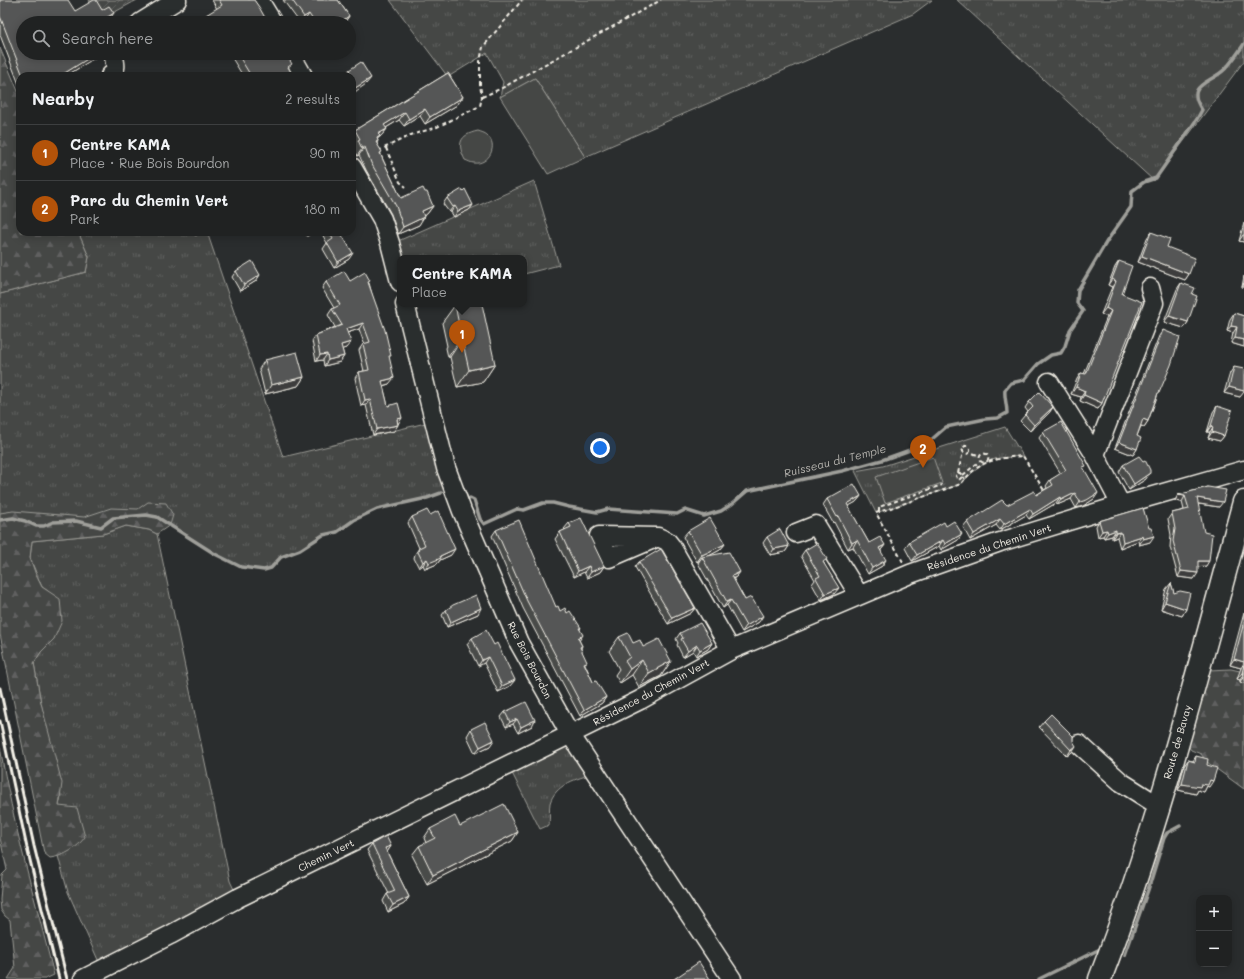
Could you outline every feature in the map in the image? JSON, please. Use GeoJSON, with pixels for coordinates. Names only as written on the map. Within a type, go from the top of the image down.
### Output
{"type":"FeatureCollection","features":[{"type":"Feature","properties":{"kind":"main road","name":"Route de Bavay"},"geometry":{"type":"LineString","coordinates":[[1100,979],[1124,918],[1159,806],[1244,502]]}},
{"type":"Feature","properties":{"kind":"street"},"geometry":{"type":"LineString","coordinates":[[151,16],[177,0]]}},
{"type":"Feature","properties":{"kind":"street"},"geometry":{"type":"LineString","coordinates":[[259,0],[269,16]]}},
{"type":"Feature","properties":{"kind":"street"},"geometry":{"type":"LineString","coordinates":[[114,72],[116,66],[115,60]]}},
{"type":"Feature","properties":{"kind":"street"},"geometry":{"type":"LineString","coordinates":[[294,60],[301,72]]}},
{"type":"Feature","properties":{"kind":"street"},"geometry":{"type":"LineString","coordinates":[[356,174],[382,219],[397,270]]}},
{"type":"Feature","properties":{"kind":"street"},"geometry":{"type":"LineString","coordinates":[[1095,455],[1154,303],[1150,288]]}},
{"type":"Feature","properties":{"kind":"street","name":"Rue Bois Bourdon"},"geometry":{"type":"LineString","coordinates":[[406,307],[446,468],[465,517],[519,642],[570,734],[732,979]]}},
{"type":"Feature","properties":{"kind":"street"},"geometry":{"type":"LineString","coordinates":[[1049,382],[1095,455],[1121,505]]}},
{"type":"Feature","properties":{"kind":"street","name":"Résidence du Chemin Vert"},"geometry":{"type":"LineString","coordinates":[[570,734],[640,700],[731,650],[910,574],[1000,542],[1121,505],[1244,470]]}},
{"type":"Feature","properties":{"kind":"street"},"geometry":{"type":"LineString","coordinates":[[796,533],[816,525],[859,595]]}},
{"type":"Feature","properties":{"kind":"street"},"geometry":{"type":"LineString","coordinates":[[658,537],[667,540],[671,546],[731,650]]}},
{"type":"Feature","properties":{"kind":"street","name":"Chemin Vert"},"geometry":{"type":"LineString","coordinates":[[83,979],[170,935],[238,898],[570,734]]}},
{"type":"Feature","properties":{"kind":"street"},"geometry":{"type":"LineString","coordinates":[[1079,744],[1121,782],[1159,806]]}},
{"type":"Feature","properties":{"kind":"path"},"geometry":{"type":"LineString","coordinates":[[372,155],[412,135],[437,127],[480,106],[482,98],[479,74],[483,47],[522,0]]}},
{"type":"Feature","properties":{"kind":"path"},"geometry":{"type":"LineString","coordinates":[[482,98],[661,0]]}},
{"type":"Feature","properties":{"kind":"path"},"geometry":{"type":"LineString","coordinates":[[386,148],[400,182],[406,187]]}},
{"type":"Feature","properties":{"kind":"path"},"geometry":{"type":"LineString","coordinates":[[970,452],[969,448],[966,446],[962,449],[963,452],[956,475],[956,478],[959,480],[988,461]]}},
{"type":"Feature","properties":{"kind":"path"},"geometry":{"type":"LineString","coordinates":[[963,452],[967,454],[970,452],[980,456]]}},
{"type":"Feature","properties":{"kind":"path"},"geometry":{"type":"LineString","coordinates":[[980,456],[983,453],[987,454],[989,457],[988,461]]}},
{"type":"Feature","properties":{"kind":"path"},"geometry":{"type":"LineString","coordinates":[[879,512],[961,484],[963,477],[980,460],[980,456]]}},
{"type":"Feature","properties":{"kind":"path"},"geometry":{"type":"LineString","coordinates":[[980,460],[985,462],[1000,458],[1023,456],[1047,496]]}},
{"type":"Feature","properties":{"kind":"path"},"geometry":{"type":"LineString","coordinates":[[958,472],[960,472],[963,477]]}},
{"type":"Feature","properties":{"kind":"path"},"geometry":{"type":"LineString","coordinates":[[910,574],[876,513],[879,512],[879,506],[942,485]]}},
{"type":"Feature","properties":{"kind":"green space"},"geometry":{"type":"Polygon","coordinates":[[[89,0],[137,0],[107,16],[98,16],[89,0]]]}},
{"type":"Feature","properties":{"kind":"green space"},"geometry":{"type":"Polygon","coordinates":[[[390,0],[932,0],[913,14],[585,157],[535,78],[500,97],[503,82],[487,53],[448,77],[390,0]]]}},
{"type":"Feature","properties":{"kind":"green space"},"geometry":{"type":"Polygon","coordinates":[[[957,0],[1244,0],[1244,61],[1154,181],[957,0]]]}},
{"type":"Feature","properties":{"kind":"green space"},"geometry":{"type":"Polygon","coordinates":[[[0,48],[16,86],[16,236],[80,236],[89,257],[86,272],[0,294],[0,48]]]}},
{"type":"Feature","properties":{"kind":"green space"},"geometry":{"type":"Polygon","coordinates":[[[535,78],[585,157],[548,174],[500,97],[535,78]]]}},
{"type":"Feature","properties":{"kind":"green space"},"geometry":{"type":"Polygon","coordinates":[[[478,131],[486,134],[491,139],[492,149],[491,154],[484,161],[473,163],[465,160],[462,154],[461,141],[467,135],[478,131]]]}},
{"type":"Feature","properties":{"kind":"green space"},"geometry":{"type":"Polygon","coordinates":[[[534,181],[559,265],[527,273],[527,255],[401,255],[398,241],[534,181]]]}},
{"type":"Feature","properties":{"kind":"green space"},"geometry":{"type":"Polygon","coordinates":[[[80,236],[208,236],[283,457],[434,421],[454,489],[427,498],[377,509],[354,520],[337,532],[323,535],[300,550],[281,557],[271,568],[264,570],[241,567],[215,554],[157,517],[0,520],[0,294],[86,272],[89,257],[80,236]]]}},
{"type":"Feature","properties":{"kind":"green space"},"geometry":{"type":"Polygon","coordinates":[[[1005,427],[1023,456],[999,458],[988,461],[973,472],[961,484],[876,513],[855,471],[883,466],[1005,427]]]}},
{"type":"Feature","properties":{"kind":"green space"},"geometry":{"type":"Polygon","coordinates":[[[933,457],[942,483],[885,503],[876,477],[933,457]]]}},
{"type":"Feature","properties":{"kind":"green space"},"geometry":{"type":"Polygon","coordinates":[[[148,502],[166,503],[173,515],[170,525],[157,534],[149,530],[126,526],[103,534],[32,541],[30,558],[36,575],[42,587],[60,599],[62,621],[54,639],[41,652],[34,663],[41,703],[62,783],[59,806],[77,808],[85,837],[70,851],[50,858],[44,853],[0,634],[0,513],[13,511],[84,517],[111,508],[138,509],[148,502]]]}},
{"type":"Feature","properties":{"kind":"green space"},"geometry":{"type":"Polygon","coordinates":[[[126,526],[149,530],[157,534],[230,881],[238,898],[102,969],[68,892],[58,856],[65,853],[59,806],[61,796],[34,663],[41,652],[54,639],[48,591],[42,587],[30,558],[32,541],[103,534],[126,526]]]}},
{"type":"Feature","properties":{"kind":"green space"},"geometry":{"type":"Polygon","coordinates":[[[1231,669],[1244,672],[1244,789],[1207,762],[1201,754],[1191,750],[1186,743],[1209,670],[1231,669]]]}},
{"type":"Feature","properties":{"kind":"green space"},"geometry":{"type":"Polygon","coordinates":[[[0,747],[18,833],[54,975],[45,979],[8,979],[15,968],[10,920],[1,910],[0,900],[2,875],[7,870],[0,838],[0,747]]]}},
{"type":"Feature","properties":{"kind":"green space"},"geometry":{"type":"Polygon","coordinates":[[[562,747],[571,749],[590,775],[566,784],[556,792],[550,803],[549,825],[540,829],[511,771],[562,747]]]}},
{"type":"Feature","properties":{"kind":"building"},"geometry":{"type":"Polygon","coordinates":[[[0,0],[68,0],[75,11],[96,0],[102,10],[109,6],[114,13],[109,16],[16,16],[16,58],[0,16],[0,0]]]}},
{"type":"Feature","properties":{"kind":"building"},"geometry":{"type":"Polygon","coordinates":[[[219,0],[254,0],[264,16],[206,16],[222,5],[219,0]]]}},
{"type":"Feature","properties":{"kind":"building"},"geometry":{"type":"Polygon","coordinates":[[[292,0],[338,0],[349,16],[310,16],[309,14],[303,16],[292,0]]]}},
{"type":"Feature","properties":{"kind":"building"},"geometry":{"type":"Polygon","coordinates":[[[17,60],[86,60],[66,72],[21,72],[17,60]]]}},
{"type":"Feature","properties":{"kind":"building"},"geometry":{"type":"Polygon","coordinates":[[[241,60],[289,60],[292,64],[288,67],[291,72],[249,72],[241,60]]]}},
{"type":"Feature","properties":{"kind":"building"},"geometry":{"type":"Polygon","coordinates":[[[361,62],[371,78],[356,87],[356,72],[350,72],[349,70],[361,62]]]}},
{"type":"Feature","properties":{"kind":"building"},"geometry":{"type":"Polygon","coordinates":[[[448,73],[463,97],[430,117],[425,109],[409,119],[405,112],[384,125],[387,129],[378,134],[380,136],[377,138],[378,141],[376,142],[382,152],[380,153],[401,198],[423,188],[425,192],[427,192],[433,206],[422,211],[424,217],[403,227],[396,206],[371,163],[365,147],[362,149],[356,129],[448,73]]]}},
{"type":"Feature","properties":{"kind":"building"},"geometry":{"type":"Polygon","coordinates":[[[462,189],[463,191],[465,189],[473,205],[458,211],[455,206],[453,207],[447,198],[462,189]]]}},
{"type":"Feature","properties":{"kind":"building"},"geometry":{"type":"Polygon","coordinates":[[[1151,232],[1170,239],[1167,247],[1195,258],[1189,274],[1142,256],[1151,232]]]}},
{"type":"Feature","properties":{"kind":"building"},"geometry":{"type":"Polygon","coordinates":[[[331,236],[342,236],[353,253],[338,262],[327,243],[333,239],[331,236]]]}},
{"type":"Feature","properties":{"kind":"building"},"geometry":{"type":"Polygon","coordinates":[[[252,261],[260,275],[244,285],[236,271],[252,261]]]}},
{"type":"Feature","properties":{"kind":"building"},"geometry":{"type":"Polygon","coordinates":[[[1119,261],[1132,266],[1122,294],[1142,302],[1102,403],[1084,395],[1085,391],[1076,387],[1081,373],[1086,374],[1111,311],[1106,308],[1116,281],[1112,279],[1119,261]]]}},
{"type":"Feature","properties":{"kind":"building"},"geometry":{"type":"Polygon","coordinates":[[[344,271],[350,281],[365,272],[370,281],[368,282],[385,330],[394,378],[382,381],[388,406],[398,403],[402,418],[397,419],[398,425],[377,429],[370,399],[365,400],[359,372],[369,370],[363,344],[370,342],[363,323],[346,329],[351,342],[341,345],[344,356],[328,360],[327,354],[320,355],[316,335],[342,325],[332,309],[340,305],[326,282],[344,271]]]}},
{"type":"Feature","properties":{"kind":"building"},"geometry":{"type":"Polygon","coordinates":[[[1181,283],[1195,288],[1192,294],[1197,296],[1188,322],[1169,316],[1181,283]]]}},
{"type":"Feature","properties":{"kind":"building"},"geometry":{"type":"Polygon","coordinates":[[[455,307],[483,307],[495,364],[469,370],[462,339],[460,340],[458,331],[460,330],[455,307]]]}},
{"type":"Feature","properties":{"kind":"building"},"geometry":{"type":"Polygon","coordinates":[[[1234,313],[1244,316],[1244,340],[1235,338],[1237,327],[1231,326],[1234,313]]]}},
{"type":"Feature","properties":{"kind":"building"},"geometry":{"type":"Polygon","coordinates":[[[1163,330],[1180,337],[1171,365],[1158,393],[1148,421],[1143,419],[1137,436],[1141,438],[1137,449],[1119,442],[1163,330]]]}},
{"type":"Feature","properties":{"kind":"building"},"geometry":{"type":"Polygon","coordinates":[[[297,352],[304,377],[271,385],[265,360],[297,352]]]}},
{"type":"Feature","properties":{"kind":"building"},"geometry":{"type":"Polygon","coordinates":[[[1234,367],[1244,369],[1244,391],[1229,387],[1234,367]]]}},
{"type":"Feature","properties":{"kind":"building"},"geometry":{"type":"Polygon","coordinates":[[[1039,392],[1053,407],[1034,425],[1025,415],[1033,407],[1029,402],[1039,392]]]}},
{"type":"Feature","properties":{"kind":"building"},"geometry":{"type":"Polygon","coordinates":[[[1217,406],[1232,411],[1224,436],[1212,432],[1213,427],[1211,426],[1217,406]]]}},
{"type":"Feature","properties":{"kind":"building"},"geometry":{"type":"Polygon","coordinates":[[[1061,422],[1086,466],[1083,467],[1098,493],[1087,500],[1080,502],[1075,493],[1061,500],[1060,497],[1033,514],[1030,509],[1004,524],[1000,519],[974,534],[967,522],[1002,500],[1007,505],[1034,491],[1036,495],[1053,485],[1050,480],[1066,470],[1043,432],[1061,422]]]}},
{"type":"Feature","properties":{"kind":"building"},"geometry":{"type":"Polygon","coordinates":[[[1139,456],[1143,461],[1145,460],[1150,473],[1134,484],[1123,465],[1139,456]]]}},
{"type":"Feature","properties":{"kind":"building"},"geometry":{"type":"Polygon","coordinates":[[[854,484],[861,496],[847,504],[869,543],[880,537],[885,545],[879,548],[886,560],[872,568],[857,540],[852,543],[827,499],[854,484]]]}},
{"type":"Feature","properties":{"kind":"building"},"geometry":{"type":"Polygon","coordinates":[[[1208,487],[1226,490],[1223,502],[1197,498],[1204,532],[1212,534],[1209,561],[1198,561],[1198,573],[1181,571],[1173,541],[1175,529],[1172,513],[1189,509],[1185,496],[1178,495],[1208,487]]]}},
{"type":"Feature","properties":{"kind":"building"},"geometry":{"type":"Polygon","coordinates":[[[1143,508],[1149,528],[1151,528],[1154,536],[1143,539],[1142,536],[1123,542],[1121,532],[1116,533],[1116,530],[1108,533],[1107,530],[1102,531],[1099,521],[1143,508]]]}},
{"type":"Feature","properties":{"kind":"building"},"geometry":{"type":"Polygon","coordinates":[[[427,510],[430,515],[438,511],[455,549],[440,556],[441,558],[429,563],[427,559],[423,562],[418,552],[419,548],[425,545],[412,517],[427,510]]]}},
{"type":"Feature","properties":{"kind":"building"},"geometry":{"type":"Polygon","coordinates":[[[581,518],[604,566],[591,572],[589,566],[578,571],[560,532],[571,527],[569,523],[581,518]]]}},
{"type":"Feature","properties":{"kind":"building"},"geometry":{"type":"Polygon","coordinates":[[[710,518],[725,544],[702,555],[688,531],[710,518]]]}},
{"type":"Feature","properties":{"kind":"building"},"geometry":{"type":"Polygon","coordinates":[[[519,520],[556,607],[558,606],[560,611],[565,608],[567,613],[570,611],[581,628],[579,628],[583,635],[578,638],[582,646],[580,647],[587,662],[584,663],[593,682],[596,681],[606,697],[584,710],[527,601],[496,530],[519,520]]]}},
{"type":"Feature","properties":{"kind":"building"},"geometry":{"type":"Polygon","coordinates":[[[954,521],[962,534],[945,544],[943,540],[917,555],[909,542],[944,522],[946,526],[954,521]]]}},
{"type":"Feature","properties":{"kind":"building"},"geometry":{"type":"Polygon","coordinates":[[[780,529],[789,546],[774,549],[767,537],[780,529]]]}},
{"type":"Feature","properties":{"kind":"building"},"geometry":{"type":"Polygon","coordinates":[[[817,543],[827,559],[823,562],[839,588],[825,594],[816,578],[820,576],[805,550],[817,543]]]}},
{"type":"Feature","properties":{"kind":"building"},"geometry":{"type":"Polygon","coordinates":[[[661,549],[695,608],[672,618],[639,562],[661,549]]]}},
{"type":"Feature","properties":{"kind":"building"},"geometry":{"type":"Polygon","coordinates":[[[729,552],[740,572],[732,576],[745,600],[751,597],[763,616],[746,626],[731,600],[727,602],[702,557],[729,552]]]}},
{"type":"Feature","properties":{"kind":"building"},"geometry":{"type":"Polygon","coordinates":[[[1171,583],[1174,593],[1180,591],[1190,593],[1186,609],[1165,602],[1171,583]]]}},
{"type":"Feature","properties":{"kind":"building"},"geometry":{"type":"Polygon","coordinates":[[[476,595],[481,608],[451,622],[446,610],[453,605],[476,595]]]}},
{"type":"Feature","properties":{"kind":"building"},"geometry":{"type":"Polygon","coordinates":[[[1244,622],[1244,662],[1234,659],[1244,622]]]}},
{"type":"Feature","properties":{"kind":"building"},"geometry":{"type":"Polygon","coordinates":[[[700,623],[712,643],[700,650],[697,645],[688,651],[681,639],[683,638],[680,633],[700,623]]]}},
{"type":"Feature","properties":{"kind":"building"},"geometry":{"type":"Polygon","coordinates":[[[486,630],[494,645],[497,643],[515,680],[502,686],[488,657],[482,660],[472,638],[486,630]]]}},
{"type":"Feature","properties":{"kind":"building"},"geometry":{"type":"Polygon","coordinates":[[[628,633],[633,643],[640,640],[643,647],[659,639],[671,661],[649,673],[642,660],[630,669],[625,661],[630,657],[619,637],[628,633]]]}},
{"type":"Feature","properties":{"kind":"building"},"geometry":{"type":"Polygon","coordinates":[[[526,702],[535,720],[521,727],[517,719],[510,722],[505,712],[526,702]]]}},
{"type":"Feature","properties":{"kind":"building"},"geometry":{"type":"Polygon","coordinates":[[[1051,714],[1073,736],[1073,741],[1076,746],[1071,750],[1044,721],[1051,714]]]}},
{"type":"Feature","properties":{"kind":"building"},"geometry":{"type":"Polygon","coordinates":[[[485,722],[494,740],[480,747],[471,729],[485,722]]]}},
{"type":"Feature","properties":{"kind":"building"},"geometry":{"type":"Polygon","coordinates":[[[1196,756],[1208,759],[1207,765],[1217,768],[1213,781],[1210,780],[1208,785],[1201,784],[1200,787],[1182,784],[1188,760],[1195,762],[1196,756]]]}},
{"type":"Feature","properties":{"kind":"building"},"geometry":{"type":"Polygon","coordinates":[[[504,804],[518,832],[433,875],[419,846],[435,838],[430,829],[455,816],[460,826],[504,804]]]}},
{"type":"Feature","properties":{"kind":"building"},"geometry":{"type":"Polygon","coordinates":[[[386,836],[391,846],[385,848],[409,897],[393,905],[387,894],[395,891],[372,844],[386,836]]]}},
{"type":"Feature","properties":{"kind":"building"},"geometry":{"type":"Polygon","coordinates":[[[699,962],[710,979],[674,979],[699,962]]]}},
{"type":"Feature","properties":{"kind":"waterway","name":"Ruisseau du Temple"},"geometry":{"type":"LineString","coordinates":[[466,496],[467,500],[470,498],[474,500],[480,519],[484,524],[517,509],[524,510],[543,503],[553,503],[597,512],[608,509],[677,514],[685,510],[704,516],[721,511],[747,491],[842,471],[882,460],[921,446],[931,440],[946,427],[985,419],[998,418],[1007,413],[1005,390],[1011,383],[1024,380],[1038,364],[1051,355],[1061,353],[1065,346],[1070,330],[1083,311],[1077,303],[1078,290],[1107,241],[1131,207],[1132,191],[1144,182],[1156,178],[1202,110],[1197,101],[1197,90],[1201,85],[1225,69],[1244,44]]}},
{"type":"Feature","properties":{"kind":"waterway","name":"Ruisseau du Temple"},"geometry":{"type":"LineString","coordinates":[[0,520],[13,518],[36,526],[44,526],[53,522],[76,521],[101,527],[113,518],[146,515],[157,517],[215,554],[241,567],[264,570],[271,568],[281,557],[300,550],[323,535],[337,532],[354,520],[377,509],[427,498],[441,493]]}},
{"type":"Feature","properties":{"kind":"waterway"},"geometry":{"type":"LineString","coordinates":[[1125,955],[1148,890],[1164,838],[1167,833],[1180,826]]}},
{"type":"Feature","properties":{"kind":"waterway"},"geometry":{"type":"LineString","coordinates":[[1039,979],[1102,948]]}},
{"type":"Feature","properties":{"kind":"railway"},"geometry":{"type":"LineString","coordinates":[[0,688],[34,846],[67,979]]}},
{"type":"Feature","properties":{"kind":"railway"},"geometry":{"type":"LineString","coordinates":[[0,721],[27,848],[59,979]]}},
{"type":"Feature","properties":{"kind":"place","name":"Centre KAMA"},"geometry":{"type":"Point","coordinates":[462,353]}},
{"type":"Feature","properties":{"kind":"place","name":"Parc du Chemin Vert"},"geometry":{"type":"Point","coordinates":[923,468]}}]}
